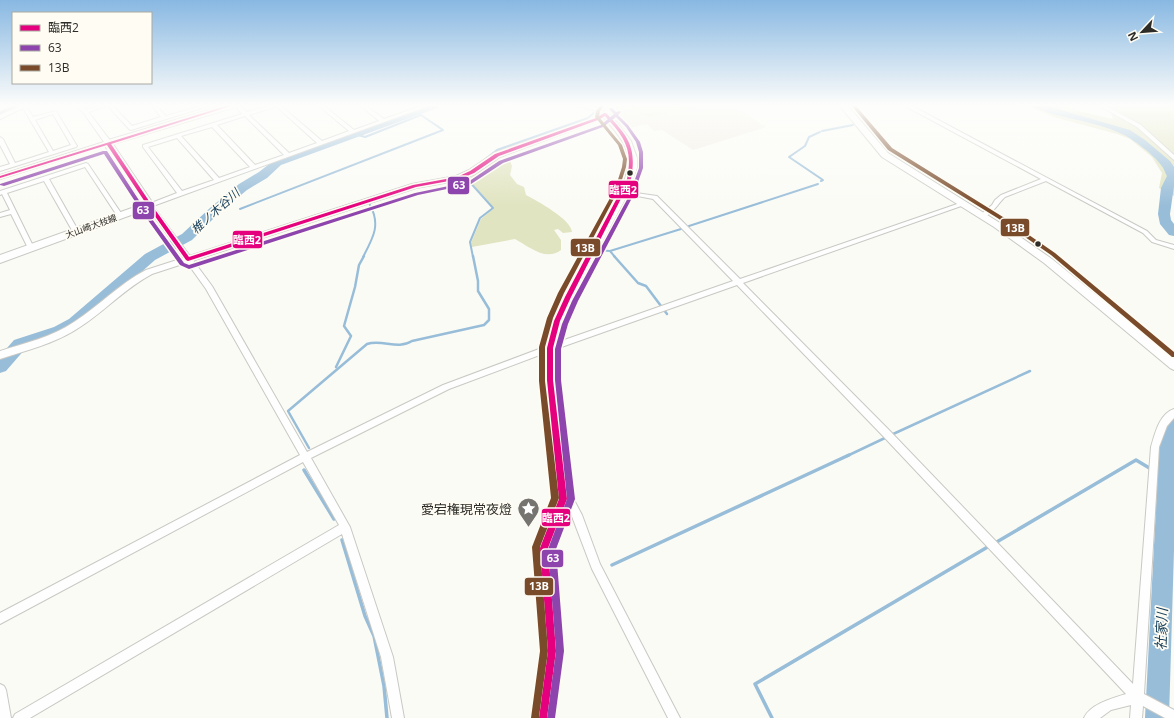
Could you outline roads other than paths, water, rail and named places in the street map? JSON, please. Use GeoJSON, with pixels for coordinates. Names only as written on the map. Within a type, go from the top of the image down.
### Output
{"type":"FeatureCollection","features":[{"type":"Feature","properties":{"kind":"main road"},"geometry":{"type":"LineString","coordinates":[[119,140],[108,143],[149,205]]}},
{"type":"Feature","properties":{"kind":"main road"},"geometry":{"type":"LineString","coordinates":[[543,718],[552,651],[544,548],[563,499],[550,380],[550,348],[556,320],[631,177],[634,167],[633,153],[627,140]]}},
{"type":"Feature","properties":{"kind":"main road"},"geometry":{"type":"LineString","coordinates":[[872,140],[885,155],[1016,238],[1053,265],[1174,365]]}},
{"type":"Feature","properties":{"kind":"main road","name":"大山崎大枝線"},"geometry":{"type":"LineString","coordinates":[[0,259],[149,205]]}},
{"type":"Feature","properties":{"kind":"street"},"geometry":{"type":"LineString","coordinates":[[0,140],[13,165]]}},
{"type":"Feature","properties":{"kind":"street"},"geometry":{"type":"LineString","coordinates":[[44,140],[52,153]]}},
{"type":"Feature","properties":{"kind":"street"},"geometry":{"type":"LineString","coordinates":[[0,169],[74,146],[70,140]]}},
{"type":"Feature","properties":{"kind":"street"},"geometry":{"type":"LineString","coordinates":[[0,177],[108,143],[105,140]]}},
{"type":"Feature","properties":{"kind":"street"},"geometry":{"type":"LineString","coordinates":[[166,140],[144,146],[181,194]]}},
{"type":"Feature","properties":{"kind":"street"},"geometry":{"type":"LineString","coordinates":[[181,140],[218,180]]}},
{"type":"Feature","properties":{"kind":"street"},"geometry":{"type":"LineString","coordinates":[[228,140],[254,167]]}},
{"type":"Feature","properties":{"kind":"street"},"geometry":{"type":"LineString","coordinates":[[272,140],[288,155]]}},
{"type":"Feature","properties":{"kind":"street"},"geometry":{"type":"LineString","coordinates":[[317,140],[321,143]]}},
{"type":"Feature","properties":{"kind":"street"},"geometry":{"type":"LineString","coordinates":[[331,140],[149,205],[210,288],[345,527],[387,656],[398,718]]}},
{"type":"Feature","properties":{"kind":"street"},"geometry":{"type":"LineString","coordinates":[[0,355],[67,331],[139,276],[415,186],[466,176],[497,155],[540,140]]}},
{"type":"Feature","properties":{"kind":"street"},"geometry":{"type":"LineString","coordinates":[[972,140],[1145,232],[1154,241],[1174,247]]}},
{"type":"Feature","properties":{"kind":"street"},"geometry":{"type":"LineString","coordinates":[[1154,140],[1174,158]]}},
{"type":"Feature","properties":{"kind":"street"},"geometry":{"type":"LineString","coordinates":[[32,248],[2,192],[86,165],[120,216]]}},
{"type":"Feature","properties":{"kind":"street"},"geometry":{"type":"LineString","coordinates":[[46,178],[76,232]]}},
{"type":"Feature","properties":{"kind":"street"},"geometry":{"type":"LineString","coordinates":[[982,216],[995,206],[997,201],[1002,196],[1046,179]]}},
{"type":"Feature","properties":{"kind":"street"},"geometry":{"type":"LineString","coordinates":[[624,192],[655,197],[886,433],[1137,697],[1174,716]]}},
{"type":"Feature","properties":{"kind":"street"},"geometry":{"type":"LineString","coordinates":[[0,619],[305,457],[446,388],[550,348],[962,204]]}},
{"type":"Feature","properties":{"kind":"street"},"geometry":{"type":"LineString","coordinates":[[0,215],[13,211]]}},
{"type":"Feature","properties":{"kind":"street"},"geometry":{"type":"LineString","coordinates":[[1136,718],[1156,447],[1163,424],[1174,412]]}},
{"type":"Feature","properties":{"kind":"street"},"geometry":{"type":"LineString","coordinates":[[563,499],[571,503],[596,566],[674,718]]}},
{"type":"Feature","properties":{"kind":"street"},"geometry":{"type":"LineString","coordinates":[[19,718],[345,527]]}},
{"type":"Feature","properties":{"kind":"street"},"geometry":{"type":"LineString","coordinates":[[0,690],[5,718]]}},
{"type":"Feature","properties":{"kind":"street"},"geometry":{"type":"LineString","coordinates":[[1090,718],[1108,705],[1137,697]]}},
{"type":"Feature","properties":{"kind":"waterway","name":"椎ノ木谷川"},"geometry":{"type":"LineString","coordinates":[[0,367],[20,344],[59,331],[74,323],[150,257],[187,237],[214,211],[243,187],[263,175],[277,163],[341,140]]}},
{"type":"Feature","properties":{"kind":"waterway"},"geometry":{"type":"LineString","coordinates":[[240,209],[419,140]]}},
{"type":"Feature","properties":{"kind":"waterway"},"geometry":{"type":"LineString","coordinates":[[478,165],[497,150],[527,140]]}},
{"type":"Feature","properties":{"kind":"waterway"},"geometry":{"type":"LineString","coordinates":[[808,140],[805,146],[789,157],[823,180],[821,181]]}},
{"type":"Feature","properties":{"kind":"waterway"},"geometry":{"type":"LineString","coordinates":[[1137,140],[1166,163],[1173,176],[1167,188],[1164,214],[1165,221],[1174,232]]}},
{"type":"Feature","properties":{"kind":"waterway"},"geometry":{"type":"LineString","coordinates":[[469,174],[467,179],[493,208],[480,218],[470,242],[473,257]]}},
{"type":"Feature","properties":{"kind":"waterway"},"geometry":{"type":"LineString","coordinates":[[689,226],[818,184]]}},
{"type":"Feature","properties":{"kind":"waterway"},"geometry":{"type":"LineString","coordinates":[[363,257],[373,237],[375,225],[375,219],[370,205]]}},
{"type":"Feature","properties":{"kind":"waterway"},"geometry":{"type":"LineString","coordinates":[[610,251],[681,229]]}},
{"type":"Feature","properties":{"kind":"waterway"},"geometry":{"type":"LineString","coordinates":[[598,250],[610,251]]}},
{"type":"Feature","properties":{"kind":"waterway"},"geometry":{"type":"LineString","coordinates":[[610,251],[615,257]]}},
{"type":"Feature","properties":{"kind":"waterway"},"geometry":{"type":"LineString","coordinates":[[336,367],[351,336],[344,326],[355,287],[359,265],[364,256]]}},
{"type":"Feature","properties":{"kind":"waterway"},"geometry":{"type":"LineString","coordinates":[[309,448],[288,411],[367,344],[407,344],[412,341],[484,325],[489,320],[489,309],[478,291],[478,281],[473,256]]}},
{"type":"Feature","properties":{"kind":"waterway"},"geometry":{"type":"LineString","coordinates":[[614,256],[638,283],[646,286],[667,314]]}},
{"type":"Feature","properties":{"kind":"waterway"},"geometry":{"type":"LineString","coordinates":[[891,435],[1030,371]]}},
{"type":"Feature","properties":{"kind":"waterway","name":"社家川"},"geometry":{"type":"LineString","coordinates":[[1157,718],[1168,449],[1164,438],[1174,424]]}},
{"type":"Feature","properties":{"kind":"waterway"},"geometry":{"type":"LineString","coordinates":[[847,456],[887,437]]}},
{"type":"Feature","properties":{"kind":"waterway"},"geometry":{"type":"LineString","coordinates":[[612,565],[849,455]]}},
{"type":"Feature","properties":{"kind":"waterway"},"geometry":{"type":"LineString","coordinates":[[995,543],[1136,460],[1151,469]]}},
{"type":"Feature","properties":{"kind":"waterway"},"geometry":{"type":"LineString","coordinates":[[304,470],[334,519]]}},
{"type":"Feature","properties":{"kind":"waterway"},"geometry":{"type":"LineString","coordinates":[[1156,471],[1166,477]]}},
{"type":"Feature","properties":{"kind":"waterway"},"geometry":{"type":"LineString","coordinates":[[342,540],[365,616],[374,636],[384,686],[387,718]]}},
{"type":"Feature","properties":{"kind":"waterway"},"geometry":{"type":"LineString","coordinates":[[772,718],[755,684],[991,545]]}},
{"type":"Feature","properties":{"kind":"place","name":"愛宕権現常夜燈"},"geometry":{"type":"Point","coordinates":[528,528]}}]}
